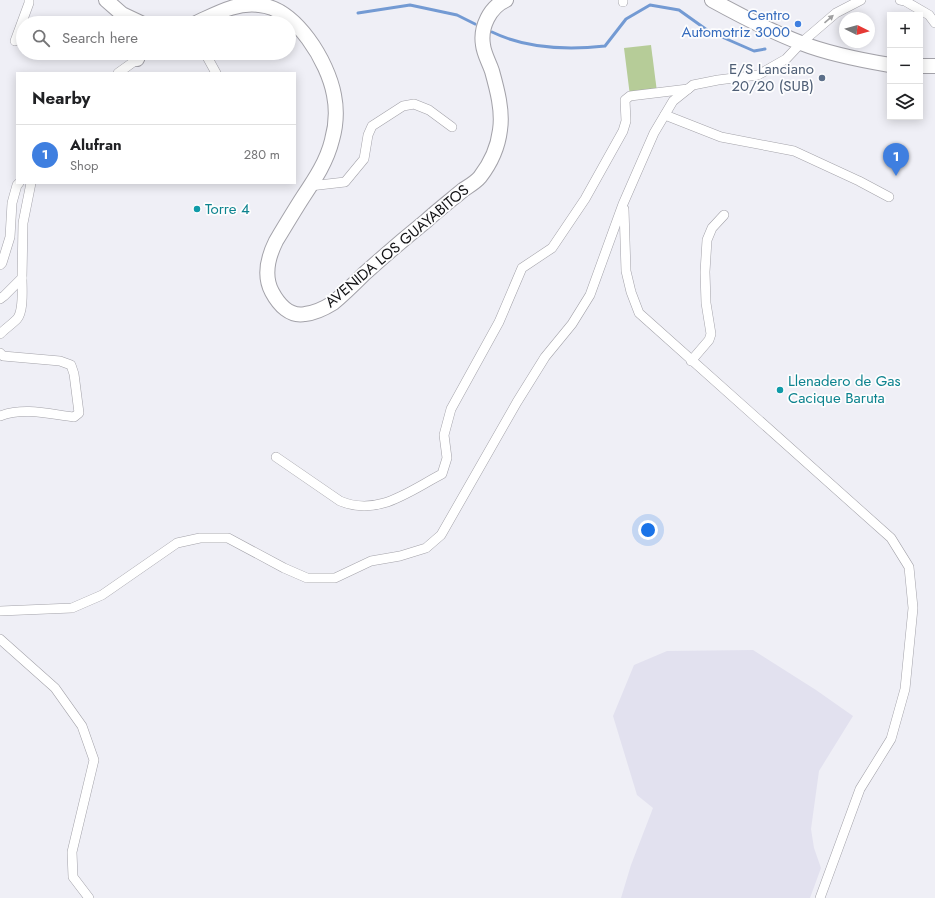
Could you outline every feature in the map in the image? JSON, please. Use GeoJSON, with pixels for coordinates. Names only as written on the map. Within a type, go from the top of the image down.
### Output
{"type":"FeatureCollection","features":[{"type":"Feature","properties":{"kind":"main road"},"geometry":{"type":"LineString","coordinates":[[106,0],[126,16]]}},
{"type":"Feature","properties":{"kind":"main road","name":"AVENIDA LOS GUAYABITOS"},"geometry":{"type":"LineString","coordinates":[[296,26],[306,36],[329,76],[336,106],[336,117],[332,142],[324,164],[276,241],[270,254],[267,275],[271,290],[277,301],[285,309],[300,315],[314,312],[332,303],[400,242],[479,178],[489,162],[496,146],[500,130],[500,115],[497,93],[492,70],[483,45],[484,30],[486,20],[502,2],[506,0]]}},
{"type":"Feature","properties":{"kind":"main road"},"geometry":{"type":"LineString","coordinates":[[712,0],[743,17],[801,43],[845,56],[887,64]]}},
{"type":"Feature","properties":{"kind":"main road","name":"AVENIDA LOS GUAYABITOS"},"geometry":{"type":"LineString","coordinates":[[211,16],[224,10],[244,4],[260,5],[275,9],[285,16]]}},
{"type":"Feature","properties":{"kind":"main road"},"geometry":{"type":"LineString","coordinates":[[923,66],[935,66]]}},
{"type":"Feature","properties":{"kind":"street"},"geometry":{"type":"LineString","coordinates":[[25,16],[29,0]]}},
{"type":"Feature","properties":{"kind":"street"},"geometry":{"type":"LineString","coordinates":[[0,611],[72,608],[102,595],[177,543],[200,538],[228,538],[284,568],[307,578],[335,578],[371,561],[400,556],[426,548],[441,535],[517,402],[545,357],[572,324],[590,295],[623,204],[654,133],[673,101],[693,86],[718,80],[758,75],[786,59],[801,43],[836,13],[861,0]]}},
{"type":"Feature","properties":{"kind":"street"},"geometry":{"type":"LineString","coordinates":[[900,0],[905,1],[929,15],[935,23]]}},
{"type":"Feature","properties":{"kind":"street"},"geometry":{"type":"LineString","coordinates":[[119,72],[134,60]]}},
{"type":"Feature","properties":{"kind":"street"},"geometry":{"type":"LineString","coordinates":[[209,60],[215,72]]}},
{"type":"Feature","properties":{"kind":"street"},"geometry":{"type":"LineString","coordinates":[[276,457],[340,501],[350,506],[370,506],[398,499],[442,474],[447,458],[444,435],[451,409],[499,322],[522,268],[552,248],[585,199],[623,131],[626,121],[625,100],[630,96],[688,90]]}},
{"type":"Feature","properties":{"kind":"street"},"geometry":{"type":"LineString","coordinates":[[310,186],[345,182],[364,159],[368,135],[372,126],[403,106],[414,104],[429,110],[452,127]]}},
{"type":"Feature","properties":{"kind":"street"},"geometry":{"type":"LineString","coordinates":[[665,115],[721,137],[794,152],[860,181],[889,197]]}},
{"type":"Feature","properties":{"kind":"street"},"geometry":{"type":"LineString","coordinates":[[0,265],[10,237],[12,203],[18,184]]}},
{"type":"Feature","properties":{"kind":"street"},"geometry":{"type":"LineString","coordinates":[[0,334],[18,318],[20,311],[22,289],[23,223],[31,184]]}},
{"type":"Feature","properties":{"kind":"street"},"geometry":{"type":"LineString","coordinates":[[623,204],[626,271],[631,292],[639,313],[891,538],[909,567],[913,608],[905,682],[891,740],[860,789],[820,898]]}},
{"type":"Feature","properties":{"kind":"street"},"geometry":{"type":"LineString","coordinates":[[691,360],[709,340],[712,334],[706,303],[705,272],[708,240],[712,228],[724,215]]}},
{"type":"Feature","properties":{"kind":"street"},"geometry":{"type":"LineString","coordinates":[[0,299],[22,278]]}},
{"type":"Feature","properties":{"kind":"street"},"geometry":{"type":"LineString","coordinates":[[0,353],[3,356],[60,361],[71,365],[74,374],[79,413],[74,417],[31,411],[11,412],[0,416]]}},
{"type":"Feature","properties":{"kind":"street"},"geometry":{"type":"LineString","coordinates":[[0,639],[55,688],[82,726],[94,760],[72,852],[73,877],[89,898]]}},
{"type":"Feature","properties":{"kind":"shaded area"},"geometry":{"type":"Polygon","coordinates":[[[753,650],[816,690],[853,716],[819,771],[811,829],[814,848],[821,868],[810,898],[621,898],[631,865],[653,808],[637,795],[613,716],[634,665],[667,651],[753,650]]]}},
{"type":"Feature","properties":{"kind":"green space"},"geometry":{"type":"Polygon","coordinates":[[[651,45],[657,92],[630,96],[624,48],[651,45]]]}},
{"type":"Feature","properties":{"kind":"waterway"},"geometry":{"type":"LineString","coordinates":[[358,13],[410,5],[457,15],[475,24]]}},
{"type":"Feature","properties":{"kind":"waterway"},"geometry":{"type":"LineString","coordinates":[[492,32],[519,42],[548,47],[577,48],[605,46],[626,19],[650,5],[679,10],[707,30],[754,51],[765,49]]}},
{"type":"Feature","properties":{"kind":"place","name":"Centro Automotriz 3000"},"geometry":{"type":"Point","coordinates":[798,24]}},
{"type":"Feature","properties":{"kind":"place","name":"E/S Lanciano 20/20 (SUB)"},"geometry":{"type":"Point","coordinates":[822,78]}},
{"type":"Feature","properties":{"kind":"place","name":"Alufran"},"geometry":{"type":"Point","coordinates":[896,176]}},
{"type":"Feature","properties":{"kind":"place","name":"Torre 4"},"geometry":{"type":"Point","coordinates":[197,209]}},
{"type":"Feature","properties":{"kind":"place","name":"Llenadero de Gas Cacique Baruta"},"geometry":{"type":"Point","coordinates":[780,390]}}]}
